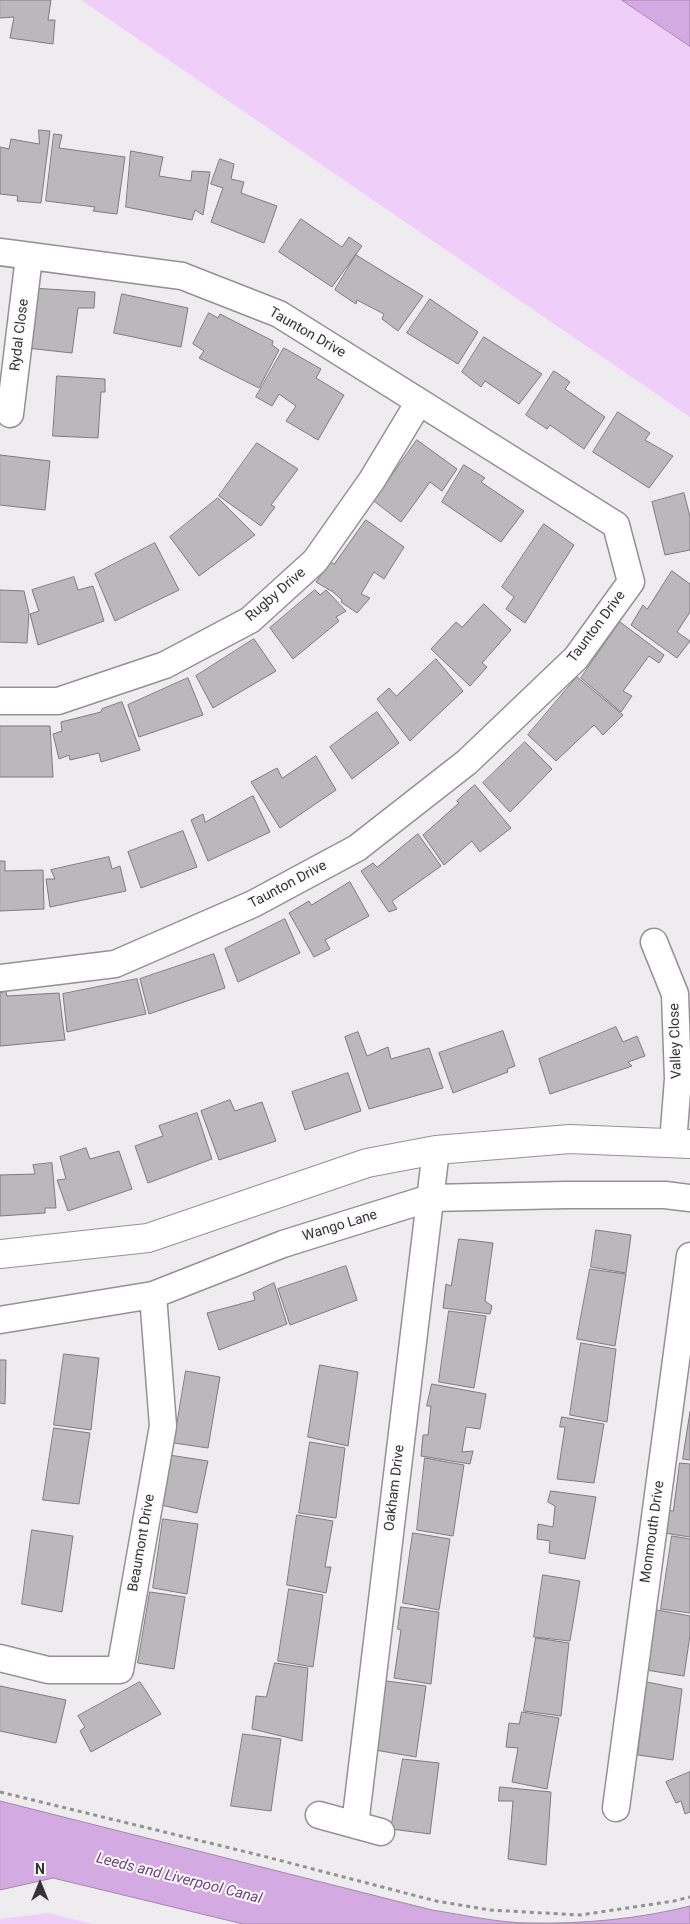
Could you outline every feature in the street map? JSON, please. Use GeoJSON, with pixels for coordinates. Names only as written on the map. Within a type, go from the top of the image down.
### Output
{"type":"FeatureCollection","features":[{"type":"Feature","properties":{"kind":"main road"},"geometry":{"type":"LineString","coordinates":[[0,1254],[148,1238],[368,1163],[436,1150],[570,1139],[681,1143]]}},
{"type":"Feature","properties":{"kind":"street","name":"Taunton Drive"},"geometry":{"type":"LineString","coordinates":[[0,252],[182,276],[279,314],[616,525],[631,582],[576,658],[467,762],[358,848],[253,904],[115,964],[0,978]]}},
{"type":"Feature","properties":{"kind":"street","name":"Rydal Close"},"geometry":{"type":"LineString","coordinates":[[10,414],[29,257]]}},
{"type":"Feature","properties":{"kind":"street","name":"Rugby Drive"},"geometry":{"type":"LineString","coordinates":[[0,701],[58,701],[165,665],[250,620],[314,561],[372,480],[419,402]]}},
{"type":"Feature","properties":{"kind":"street","name":"Valley Close"},"geometry":{"type":"LineString","coordinates":[[654,942],[675,994],[681,1143]]}},
{"type":"Feature","properties":{"kind":"street","name":"Oakham Drive"},"geometry":{"type":"LineString","coordinates":[[355,1825],[436,1150]]}},
{"type":"Feature","properties":{"kind":"street","name":"Wango Lane"},"geometry":{"type":"LineString","coordinates":[[0,1320],[153,1295],[283,1244],[430,1198],[665,1195],[690,1198]]}},
{"type":"Feature","properties":{"kind":"street","name":"Monmouth Drive"},"geometry":{"type":"LineString","coordinates":[[616,1808],[690,1256]]}},
{"type":"Feature","properties":{"kind":"street","name":"Beaumont Drive"},"geometry":{"type":"LineString","coordinates":[[0,1658],[48,1670],[120,1670],[162,1426],[153,1295]]}},
{"type":"Feature","properties":{"kind":"street"},"geometry":{"type":"LineString","coordinates":[[319,1815],[381,1832]]}},
{"type":"Feature","properties":{"kind":"path"},"geometry":{"type":"LineString","coordinates":[[0,1792],[254,1853],[436,1901],[490,1910],[580,1915],[690,1897]]}},
{"type":"Feature","properties":{"kind":"shaded area"},"geometry":{"type":"Polygon","coordinates":[[[81,0],[622,0],[690,46],[690,417],[81,0]]]}},
{"type":"Feature","properties":{"kind":"shaded area"},"geometry":{"type":"Polygon","coordinates":[[[48,1913],[92,1924],[0,1924],[0,1919],[48,1913]]]}},
{"type":"Feature","properties":{"kind":"water"},"geometry":{"type":"Polygon","coordinates":[[[622,0],[690,0],[690,46],[622,0]]]}},
{"type":"Feature","properties":{"kind":"water","name":"Leeds and Liverpool Canal"},"geometry":{"type":"Polygon","coordinates":[[[0,1801],[432,1910],[506,1922],[551,1923],[631,1917],[690,1906],[690,1924],[243,1924],[53,1878],[0,1890],[0,1801]]]}},
{"type":"Feature","properties":{"kind":"building"},"geometry":{"type":"Polygon","coordinates":[[[0,0],[51,0],[48,20],[55,20],[53,44],[10,38],[14,17],[0,18],[0,0]]]}},
{"type":"Feature","properties":{"kind":"building"},"geometry":{"type":"Polygon","coordinates":[[[39,130],[50,131],[41,203],[17,201],[18,196],[0,194],[0,147],[9,149],[11,139],[39,144],[39,130]]]}},
{"type":"Feature","properties":{"kind":"building"},"geometry":{"type":"Polygon","coordinates":[[[54,134],[62,135],[59,148],[125,157],[117,214],[93,211],[95,207],[46,201],[54,134]]]}},
{"type":"Feature","properties":{"kind":"building"},"geometry":{"type":"Polygon","coordinates":[[[131,151],[163,157],[159,176],[191,181],[192,171],[210,172],[203,215],[195,210],[192,220],[126,207],[131,151]]]}},
{"type":"Feature","properties":{"kind":"building"},"geometry":{"type":"Polygon","coordinates":[[[220,159],[234,164],[231,179],[244,182],[241,193],[277,206],[264,243],[211,222],[223,188],[211,184],[220,159]]]}},
{"type":"Feature","properties":{"kind":"building"},"geometry":{"type":"Polygon","coordinates":[[[301,219],[342,247],[349,237],[362,246],[332,287],[279,252],[301,219]]]}},
{"type":"Feature","properties":{"kind":"building"},"geometry":{"type":"Polygon","coordinates":[[[356,255],[423,296],[398,331],[382,319],[384,314],[357,300],[356,304],[335,290],[356,255]]]}},
{"type":"Feature","properties":{"kind":"building"},"geometry":{"type":"Polygon","coordinates":[[[32,288],[95,292],[94,308],[78,308],[72,353],[27,348],[32,288]]]}},
{"type":"Feature","properties":{"kind":"building"},"geometry":{"type":"Polygon","coordinates":[[[122,294],[188,308],[181,347],[114,333],[122,294]]]}},
{"type":"Feature","properties":{"kind":"building"},"geometry":{"type":"Polygon","coordinates":[[[430,299],[478,332],[458,364],[407,333],[430,299]]]}},
{"type":"Feature","properties":{"kind":"building"},"geometry":{"type":"Polygon","coordinates":[[[209,313],[218,318],[220,314],[273,341],[272,345],[279,350],[259,388],[199,358],[204,351],[193,344],[209,313]]]}},
{"type":"Feature","properties":{"kind":"building"},"geometry":{"type":"Polygon","coordinates":[[[484,337],[542,374],[519,404],[485,381],[481,387],[462,372],[484,337]]]}},
{"type":"Feature","properties":{"kind":"building"},"geometry":{"type":"Polygon","coordinates":[[[284,348],[321,369],[316,378],[344,395],[318,440],[286,421],[296,406],[279,394],[272,406],[256,397],[284,348]]]}},
{"type":"Feature","properties":{"kind":"building"},"geometry":{"type":"Polygon","coordinates":[[[554,371],[570,382],[565,389],[605,417],[584,449],[550,425],[547,429],[526,415],[554,371]]]}},
{"type":"Feature","properties":{"kind":"building"},"geometry":{"type":"Polygon","coordinates":[[[57,376],[105,379],[105,392],[101,392],[98,438],[53,436],[57,376]]]}},
{"type":"Feature","properties":{"kind":"building"},"geometry":{"type":"Polygon","coordinates":[[[618,412],[650,433],[645,440],[673,456],[649,488],[593,452],[618,412]]]}},
{"type":"Feature","properties":{"kind":"building"},"geometry":{"type":"Polygon","coordinates":[[[417,440],[457,469],[442,491],[430,482],[401,522],[374,501],[417,440]]]}},
{"type":"Feature","properties":{"kind":"building"},"geometry":{"type":"Polygon","coordinates":[[[257,443],[298,469],[271,505],[275,507],[261,526],[219,496],[257,443]]]}},
{"type":"Feature","properties":{"kind":"building"},"geometry":{"type":"Polygon","coordinates":[[[0,455],[50,461],[45,510],[0,505],[0,455]]]}},
{"type":"Feature","properties":{"kind":"building"},"geometry":{"type":"Polygon","coordinates":[[[464,465],[485,478],[481,482],[524,511],[501,542],[442,502],[464,465]]]}},
{"type":"Feature","properties":{"kind":"building"},"geometry":{"type":"Polygon","coordinates":[[[684,493],[690,517],[690,550],[665,555],[652,502],[684,493]]]}},
{"type":"Feature","properties":{"kind":"building"},"geometry":{"type":"Polygon","coordinates":[[[218,498],[255,535],[199,576],[170,537],[218,498]]]}},
{"type":"Feature","properties":{"kind":"building"},"geometry":{"type":"Polygon","coordinates":[[[366,520],[404,547],[384,579],[374,572],[361,594],[370,598],[357,613],[341,602],[342,600],[333,592],[316,582],[330,562],[334,564],[366,520]]]}},
{"type":"Feature","properties":{"kind":"building"},"geometry":{"type":"Polygon","coordinates":[[[544,524],[574,545],[525,623],[506,609],[514,597],[502,587],[544,524]]]}},
{"type":"Feature","properties":{"kind":"building"},"geometry":{"type":"Polygon","coordinates":[[[155,543],[179,590],[115,621],[95,574],[155,543]]]}},
{"type":"Feature","properties":{"kind":"building"},"geometry":{"type":"Polygon","coordinates":[[[672,571],[690,584],[690,612],[677,632],[690,641],[677,658],[631,625],[643,605],[647,609],[672,571]]]}},
{"type":"Feature","properties":{"kind":"building"},"geometry":{"type":"Polygon","coordinates":[[[74,577],[78,590],[93,586],[104,621],[38,645],[30,614],[39,611],[32,590],[74,577]]]}},
{"type":"Feature","properties":{"kind":"building"},"geometry":{"type":"Polygon","coordinates":[[[0,590],[24,591],[29,613],[27,643],[0,642],[0,590]]]}},
{"type":"Feature","properties":{"kind":"building"},"geometry":{"type":"Polygon","coordinates":[[[315,590],[320,595],[326,590],[346,611],[336,617],[339,621],[293,659],[270,628],[315,590]]]}},
{"type":"Feature","properties":{"kind":"building"},"geometry":{"type":"Polygon","coordinates":[[[484,604],[511,630],[482,663],[487,667],[470,686],[431,649],[456,622],[462,627],[484,604]]]}},
{"type":"Feature","properties":{"kind":"building"},"geometry":{"type":"Polygon","coordinates":[[[620,622],[664,655],[659,663],[649,656],[623,691],[632,696],[621,712],[581,678],[620,622]]]}},
{"type":"Feature","properties":{"kind":"building"},"geometry":{"type":"Polygon","coordinates":[[[254,639],[276,671],[213,708],[196,676],[254,639]]]}},
{"type":"Feature","properties":{"kind":"building"},"geometry":{"type":"Polygon","coordinates":[[[436,659],[463,691],[410,741],[377,699],[389,688],[396,696],[436,659]]]}},
{"type":"Feature","properties":{"kind":"building"},"geometry":{"type":"Polygon","coordinates":[[[577,677],[623,715],[603,735],[594,725],[556,761],[528,735],[577,677]]]}},
{"type":"Feature","properties":{"kind":"building"},"geometry":{"type":"Polygon","coordinates":[[[188,678],[203,715],[139,737],[128,705],[188,678]]]}},
{"type":"Feature","properties":{"kind":"building"},"geometry":{"type":"Polygon","coordinates":[[[122,702],[140,750],[101,762],[99,753],[70,760],[69,755],[59,759],[53,734],[62,731],[61,722],[101,712],[102,709],[122,702]]]}},
{"type":"Feature","properties":{"kind":"building"},"geometry":{"type":"Polygon","coordinates":[[[377,712],[399,743],[352,779],[330,747],[377,712]]]}},
{"type":"Feature","properties":{"kind":"building"},"geometry":{"type":"Polygon","coordinates":[[[0,726],[50,726],[53,777],[0,777],[0,726]]]}},
{"type":"Feature","properties":{"kind":"building"},"geometry":{"type":"Polygon","coordinates":[[[525,742],[552,769],[510,812],[483,783],[525,742]]]}},
{"type":"Feature","properties":{"kind":"building"},"geometry":{"type":"Polygon","coordinates":[[[316,756],[336,790],[280,828],[251,782],[277,768],[282,778],[316,756]]]}},
{"type":"Feature","properties":{"kind":"building"},"geometry":{"type":"Polygon","coordinates":[[[475,785],[511,828],[480,852],[472,841],[444,865],[423,835],[459,803],[457,801],[475,785]]]}},
{"type":"Feature","properties":{"kind":"building"},"geometry":{"type":"Polygon","coordinates":[[[253,796],[270,832],[208,861],[191,820],[203,814],[205,822],[253,796]]]}},
{"type":"Feature","properties":{"kind":"building"},"geometry":{"type":"Polygon","coordinates":[[[183,831],[197,867],[141,888],[128,852],[183,831]]]}},
{"type":"Feature","properties":{"kind":"building"},"geometry":{"type":"Polygon","coordinates":[[[418,834],[441,866],[392,901],[397,909],[389,912],[361,871],[373,863],[377,867],[418,834]]]}},
{"type":"Feature","properties":{"kind":"building"},"geometry":{"type":"Polygon","coordinates":[[[109,857],[112,869],[120,866],[126,891],[50,907],[46,879],[55,879],[51,870],[109,857]]]}},
{"type":"Feature","properties":{"kind":"building"},"geometry":{"type":"Polygon","coordinates":[[[0,861],[5,861],[5,871],[43,870],[44,909],[0,911],[0,861]]]}},
{"type":"Feature","properties":{"kind":"building"},"geometry":{"type":"Polygon","coordinates":[[[350,882],[369,916],[325,940],[330,949],[314,957],[289,913],[309,901],[311,905],[350,882]]]}},
{"type":"Feature","properties":{"kind":"building"},"geometry":{"type":"Polygon","coordinates":[[[285,919],[300,953],[238,982],[225,949],[285,919]]]}},
{"type":"Feature","properties":{"kind":"building"},"geometry":{"type":"Polygon","coordinates":[[[214,954],[225,988],[149,1014],[140,979],[214,954]]]}},
{"type":"Feature","properties":{"kind":"building"},"geometry":{"type":"Polygon","coordinates":[[[137,979],[146,1014],[67,1032],[63,994],[137,979]]]}},
{"type":"Feature","properties":{"kind":"building"},"geometry":{"type":"Polygon","coordinates":[[[6,992],[7,996],[59,993],[65,1040],[0,1046],[0,993],[6,992]]]}},
{"type":"Feature","properties":{"kind":"building"},"geometry":{"type":"Polygon","coordinates":[[[616,1027],[623,1042],[637,1036],[645,1056],[628,1062],[632,1066],[550,1094],[539,1059],[616,1027]]]}},
{"type":"Feature","properties":{"kind":"building"},"geometry":{"type":"Polygon","coordinates":[[[503,1031],[515,1066],[507,1069],[508,1072],[453,1093],[439,1053],[503,1031]]]}},
{"type":"Feature","properties":{"kind":"building"},"geometry":{"type":"Polygon","coordinates":[[[358,1032],[367,1056],[388,1047],[391,1059],[429,1048],[443,1088],[369,1109],[345,1037],[358,1032]]]}},
{"type":"Feature","properties":{"kind":"building"},"geometry":{"type":"Polygon","coordinates":[[[348,1073],[361,1111],[305,1130],[292,1092],[348,1073]]]}},
{"type":"Feature","properties":{"kind":"building"},"geometry":{"type":"Polygon","coordinates":[[[230,1100],[235,1111],[262,1102],[276,1141],[219,1160],[201,1111],[230,1100]]]}},
{"type":"Feature","properties":{"kind":"building"},"geometry":{"type":"Polygon","coordinates":[[[197,1113],[212,1159],[148,1183],[135,1146],[163,1136],[159,1126],[197,1113]]]}},
{"type":"Feature","properties":{"kind":"building"},"geometry":{"type":"Polygon","coordinates":[[[86,1148],[90,1159],[119,1151],[132,1189],[68,1211],[57,1180],[66,1179],[60,1157],[86,1148]]]}},
{"type":"Feature","properties":{"kind":"building"},"geometry":{"type":"Polygon","coordinates":[[[52,1163],[56,1208],[45,1208],[45,1213],[0,1216],[0,1175],[35,1174],[33,1165],[52,1163]]]}},
{"type":"Feature","properties":{"kind":"building"},"geometry":{"type":"Polygon","coordinates":[[[596,1230],[631,1235],[626,1273],[591,1267],[596,1230]]]}},
{"type":"Feature","properties":{"kind":"building"},"geometry":{"type":"Polygon","coordinates":[[[459,1239],[493,1243],[485,1301],[492,1306],[490,1314],[443,1308],[446,1284],[451,1286],[459,1239]]]}},
{"type":"Feature","properties":{"kind":"building"},"geometry":{"type":"Polygon","coordinates":[[[346,1266],[357,1300],[290,1325],[278,1289],[346,1266]]]}},
{"type":"Feature","properties":{"kind":"building"},"geometry":{"type":"Polygon","coordinates":[[[590,1269],[626,1274],[615,1346],[577,1339],[590,1269]]]}},
{"type":"Feature","properties":{"kind":"building"},"geometry":{"type":"Polygon","coordinates":[[[274,1283],[287,1324],[219,1350],[207,1313],[255,1300],[253,1293],[274,1283]]]}},
{"type":"Feature","properties":{"kind":"building"},"geometry":{"type":"Polygon","coordinates":[[[449,1311],[486,1316],[474,1388],[439,1382],[449,1311]]]}},
{"type":"Feature","properties":{"kind":"building"},"geometry":{"type":"Polygon","coordinates":[[[581,1343],[616,1349],[607,1422],[570,1415],[581,1343]]]}},
{"type":"Feature","properties":{"kind":"building"},"geometry":{"type":"Polygon","coordinates":[[[64,1354],[99,1358],[91,1430],[54,1425],[64,1354]]]}},
{"type":"Feature","properties":{"kind":"building"},"geometry":{"type":"Polygon","coordinates":[[[0,1360],[6,1360],[5,1404],[0,1403],[0,1360]]]}},
{"type":"Feature","properties":{"kind":"building"},"geometry":{"type":"Polygon","coordinates":[[[320,1365],[358,1372],[348,1446],[308,1437],[320,1365]]]}},
{"type":"Feature","properties":{"kind":"building"},"geometry":{"type":"Polygon","coordinates":[[[186,1371],[220,1377],[208,1448],[174,1443],[186,1371]]]}},
{"type":"Feature","properties":{"kind":"building"},"geometry":{"type":"Polygon","coordinates":[[[432,1384],[486,1394],[480,1429],[466,1427],[462,1452],[473,1451],[470,1464],[421,1456],[423,1435],[428,1435],[431,1406],[427,1406],[432,1384]]]}},
{"type":"Feature","properties":{"kind":"building"},"geometry":{"type":"Polygon","coordinates":[[[690,1412],[690,1460],[683,1459],[690,1412]]]}},
{"type":"Feature","properties":{"kind":"building"},"geometry":{"type":"Polygon","coordinates":[[[562,1417],[604,1424],[594,1483],[557,1479],[565,1427],[560,1427],[562,1417]]]}},
{"type":"Feature","properties":{"kind":"building"},"geometry":{"type":"Polygon","coordinates":[[[54,1428],[90,1433],[79,1504],[43,1500],[54,1428]]]}},
{"type":"Feature","properties":{"kind":"building"},"geometry":{"type":"Polygon","coordinates":[[[310,1442],[345,1448],[336,1518],[299,1513],[310,1442]]]}},
{"type":"Feature","properties":{"kind":"building"},"geometry":{"type":"Polygon","coordinates":[[[169,1455],[208,1461],[197,1513],[161,1505],[169,1455]]]}},
{"type":"Feature","properties":{"kind":"building"},"geometry":{"type":"Polygon","coordinates":[[[425,1458],[464,1465],[453,1536],[417,1530],[425,1458]]]}},
{"type":"Feature","properties":{"kind":"building"},"geometry":{"type":"Polygon","coordinates":[[[680,1463],[690,1464],[690,1537],[664,1533],[667,1510],[673,1511],[680,1463]]]}},
{"type":"Feature","properties":{"kind":"building"},"geometry":{"type":"Polygon","coordinates":[[[551,1491],[596,1497],[585,1559],[549,1553],[550,1541],[537,1539],[538,1524],[553,1527],[555,1506],[548,1502],[551,1491]]]}},
{"type":"Feature","properties":{"kind":"building"},"geometry":{"type":"Polygon","coordinates":[[[297,1515],[333,1521],[325,1567],[331,1567],[326,1593],[287,1585],[297,1515]]]}},
{"type":"Feature","properties":{"kind":"building"},"geometry":{"type":"Polygon","coordinates":[[[163,1519],[198,1524],[187,1594],[153,1588],[163,1519]]]}},
{"type":"Feature","properties":{"kind":"building"},"geometry":{"type":"Polygon","coordinates":[[[32,1530],[73,1536],[62,1612],[22,1604],[32,1530]]]}},
{"type":"Feature","properties":{"kind":"building"},"geometry":{"type":"Polygon","coordinates":[[[413,1533],[450,1539],[439,1610],[403,1603],[413,1533]]]}},
{"type":"Feature","properties":{"kind":"building"},"geometry":{"type":"Polygon","coordinates":[[[672,1536],[690,1539],[690,1613],[661,1609],[672,1536]]]}},
{"type":"Feature","properties":{"kind":"building"},"geometry":{"type":"Polygon","coordinates":[[[543,1575],[580,1581],[570,1641],[534,1637],[543,1575]]]}},
{"type":"Feature","properties":{"kind":"building"},"geometry":{"type":"Polygon","coordinates":[[[289,1589],[323,1595],[313,1667],[278,1661],[289,1589]]]}},
{"type":"Feature","properties":{"kind":"building"},"geometry":{"type":"Polygon","coordinates":[[[150,1592],[185,1597],[174,1669],[138,1663],[150,1592]]]}},
{"type":"Feature","properties":{"kind":"building"},"geometry":{"type":"Polygon","coordinates":[[[401,1607],[439,1612],[431,1684],[394,1678],[401,1630],[398,1629],[401,1607]]]}},
{"type":"Feature","properties":{"kind":"building"},"geometry":{"type":"Polygon","coordinates":[[[657,1610],[690,1616],[690,1635],[684,1676],[646,1670],[657,1610]]]}},
{"type":"Feature","properties":{"kind":"building"},"geometry":{"type":"Polygon","coordinates":[[[536,1638],[569,1643],[561,1716],[524,1711],[536,1638]]]}},
{"type":"Feature","properties":{"kind":"building"},"geometry":{"type":"Polygon","coordinates":[[[275,1663],[308,1668],[302,1741],[252,1729],[256,1696],[266,1697],[275,1663]]]}},
{"type":"Feature","properties":{"kind":"building"},"geometry":{"type":"Polygon","coordinates":[[[386,1681],[426,1686],[416,1757],[375,1750],[386,1681]]]}},
{"type":"Feature","properties":{"kind":"building"},"geometry":{"type":"Polygon","coordinates":[[[140,1682],[161,1714],[91,1752],[80,1731],[85,1727],[78,1716],[140,1682]]]}},
{"type":"Feature","properties":{"kind":"building"},"geometry":{"type":"Polygon","coordinates":[[[647,1682],[682,1689],[673,1760],[638,1755],[647,1682]]]}},
{"type":"Feature","properties":{"kind":"building"},"geometry":{"type":"Polygon","coordinates":[[[0,1686],[66,1700],[56,1743],[0,1731],[0,1686]]]}},
{"type":"Feature","properties":{"kind":"building"},"geometry":{"type":"Polygon","coordinates":[[[522,1712],[559,1718],[547,1789],[512,1782],[518,1748],[506,1747],[509,1723],[519,1724],[522,1712]]]}},
{"type":"Feature","properties":{"kind":"building"},"geometry":{"type":"Polygon","coordinates":[[[243,1734],[281,1739],[271,1811],[231,1806],[243,1734]]]}},
{"type":"Feature","properties":{"kind":"building"},"geometry":{"type":"Polygon","coordinates":[[[403,1759],[439,1763],[430,1834],[391,1829],[403,1759]]]}},
{"type":"Feature","properties":{"kind":"building"},"geometry":{"type":"Polygon","coordinates":[[[690,1772],[690,1812],[685,1814],[681,1801],[676,1803],[666,1782],[690,1772]]]}},
{"type":"Feature","properties":{"kind":"building"},"geometry":{"type":"Polygon","coordinates":[[[500,1787],[551,1792],[546,1865],[508,1859],[513,1801],[499,1801],[500,1787]]]}}]}
